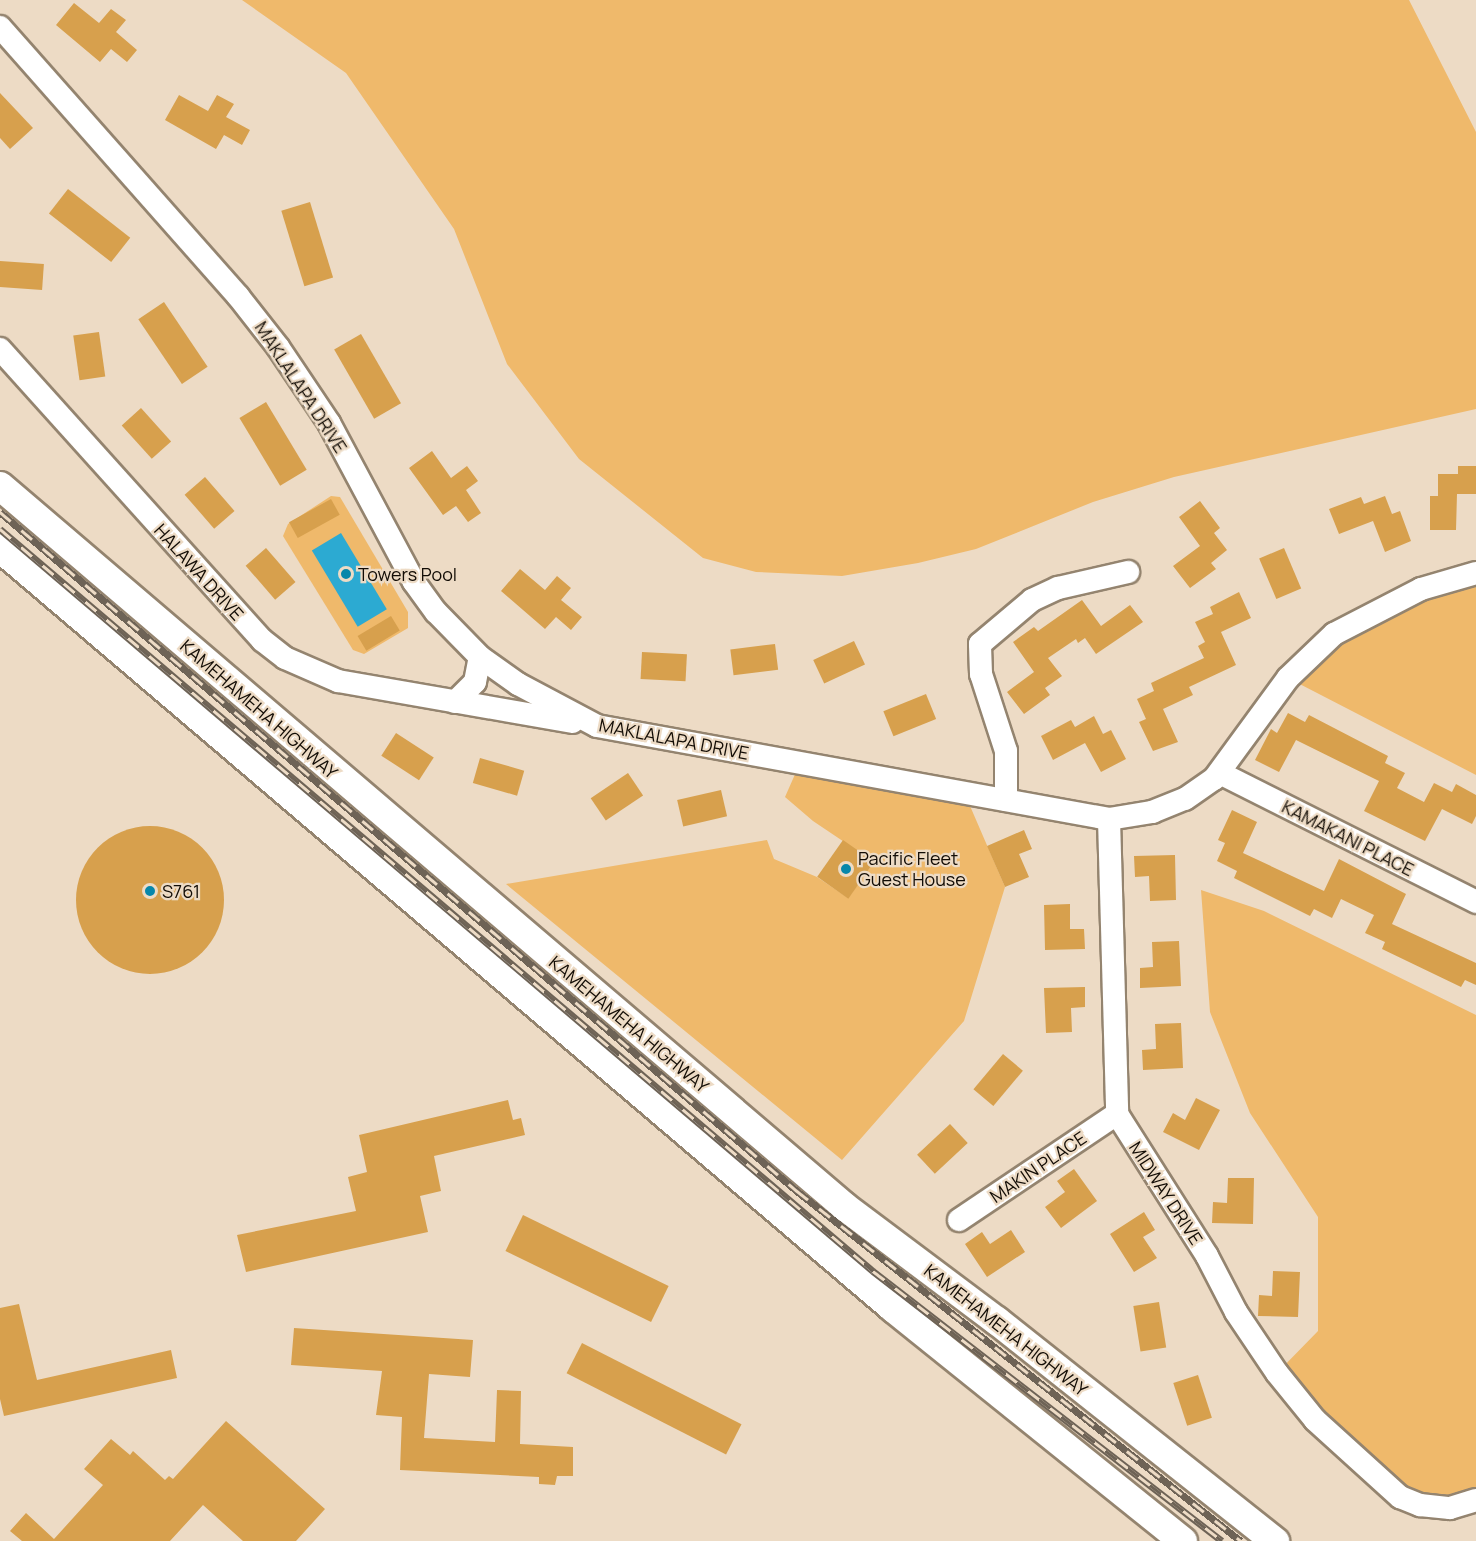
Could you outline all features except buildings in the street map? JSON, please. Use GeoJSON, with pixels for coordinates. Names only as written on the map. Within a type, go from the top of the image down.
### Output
{"type":"FeatureCollection","features":[{"type":"Feature","properties":{"kind":"main road","name":"KAMEHAMEHA HIGHWAY"},"geometry":{"type":"LineString","coordinates":[[0,486],[845,1207],[997,1321],[1275,1541]]}},
{"type":"Feature","properties":{"kind":"main road"},"geometry":{"type":"LineString","coordinates":[[0,548],[866,1286],[1183,1541]]}},
{"type":"Feature","properties":{"kind":"street","name":"MAKLALAPA DRIVE"},"geometry":{"type":"LineString","coordinates":[[0,27],[238,296],[279,347],[329,423],[414,582],[436,612],[480,657],[518,684],[597,726],[1108,819],[1168,807],[1202,789],[1220,773],[1288,678],[1334,633],[1421,589],[1476,573]]}},
{"type":"Feature","properties":{"kind":"street","name":"HALAWA DRIVE"},"geometry":{"type":"LineString","coordinates":[[0,350],[262,640],[310,671],[338,681],[597,726]]}},
{"type":"Feature","properties":{"kind":"street"},"geometry":{"type":"LineString","coordinates":[[1006,800],[1006,751],[981,674],[980,645],[1032,600],[1058,588],[1128,572]]}},
{"type":"Feature","properties":{"kind":"street"},"geometry":{"type":"LineString","coordinates":[[455,702],[476,682],[480,657]]}},
{"type":"Feature","properties":{"kind":"street","name":"KAMAKANI PLACE"},"geometry":{"type":"LineString","coordinates":[[1220,773],[1476,902]]}},
{"type":"Feature","properties":{"kind":"street","name":"MIDWAY DRIVE"},"geometry":{"type":"LineString","coordinates":[[1108,819],[1117,1114],[1277,1373],[1315,1420],[1400,1497],[1420,1505],[1450,1508],[1476,1500]]}},
{"type":"Feature","properties":{"kind":"street","name":"MAKIN PLACE"},"geometry":{"type":"LineString","coordinates":[[959,1220],[1117,1114]]}},
{"type":"Feature","properties":{"kind":"shaded area"},"geometry":{"type":"Polygon","coordinates":[[[242,0],[1409,0],[1476,132],[1476,409],[1174,477],[1093,502],[976,549],[918,563],[842,576],[756,572],[703,558],[579,459],[507,364],[454,229],[346,73],[242,0]]]}},
{"type":"Feature","properties":{"kind":"shaded area","name":"Towers Pool"},"geometry":{"type":"Polygon","coordinates":[[[331,496],[340,497],[408,612],[408,628],[364,654],[353,650],[283,536],[288,524],[331,496]]]}},
{"type":"Feature","properties":{"kind":"shaded area"},"geometry":{"type":"Polygon","coordinates":[[[1476,573],[1476,775],[1288,678],[1310,654],[1476,573]]]}},
{"type":"Feature","properties":{"kind":"shaded area"},"geometry":{"type":"Polygon","coordinates":[[[800,763],[964,792],[1005,887],[964,1021],[842,1160],[506,884],[767,840],[774,859],[817,877],[848,898],[874,862],[813,821],[785,797],[800,763]]]}},
{"type":"Feature","properties":{"kind":"shaded area"},"geometry":{"type":"Polygon","coordinates":[[[1201,890],[1264,911],[1476,1015],[1476,1500],[1420,1505],[1277,1373],[1318,1331],[1318,1217],[1250,1113],[1210,1012],[1201,890]]]}},
{"type":"Feature","properties":{"kind":"water"},"geometry":{"type":"Polygon","coordinates":[[[341,533],[387,609],[358,627],[312,551],[341,533]]]}},
{"type":"Feature","properties":{"kind":"railway"},"geometry":{"type":"LineString","coordinates":[[0,512],[797,1191],[1241,1541]]}},
{"type":"Feature","properties":{"kind":"railway"},"geometry":{"type":"LineString","coordinates":[[0,529],[873,1271],[1222,1541]]}},
{"type":"Feature","properties":{"kind":"place","name":"Towers Pool"},"geometry":{"type":"Point","coordinates":[346,574]}},
{"type":"Feature","properties":{"kind":"place","name":"Pacific Fleet Guest House"},"geometry":{"type":"Point","coordinates":[846,869]}},
{"type":"Feature","properties":{"kind":"place","name":"S761"},"geometry":{"type":"Point","coordinates":[150,891]}}]}
